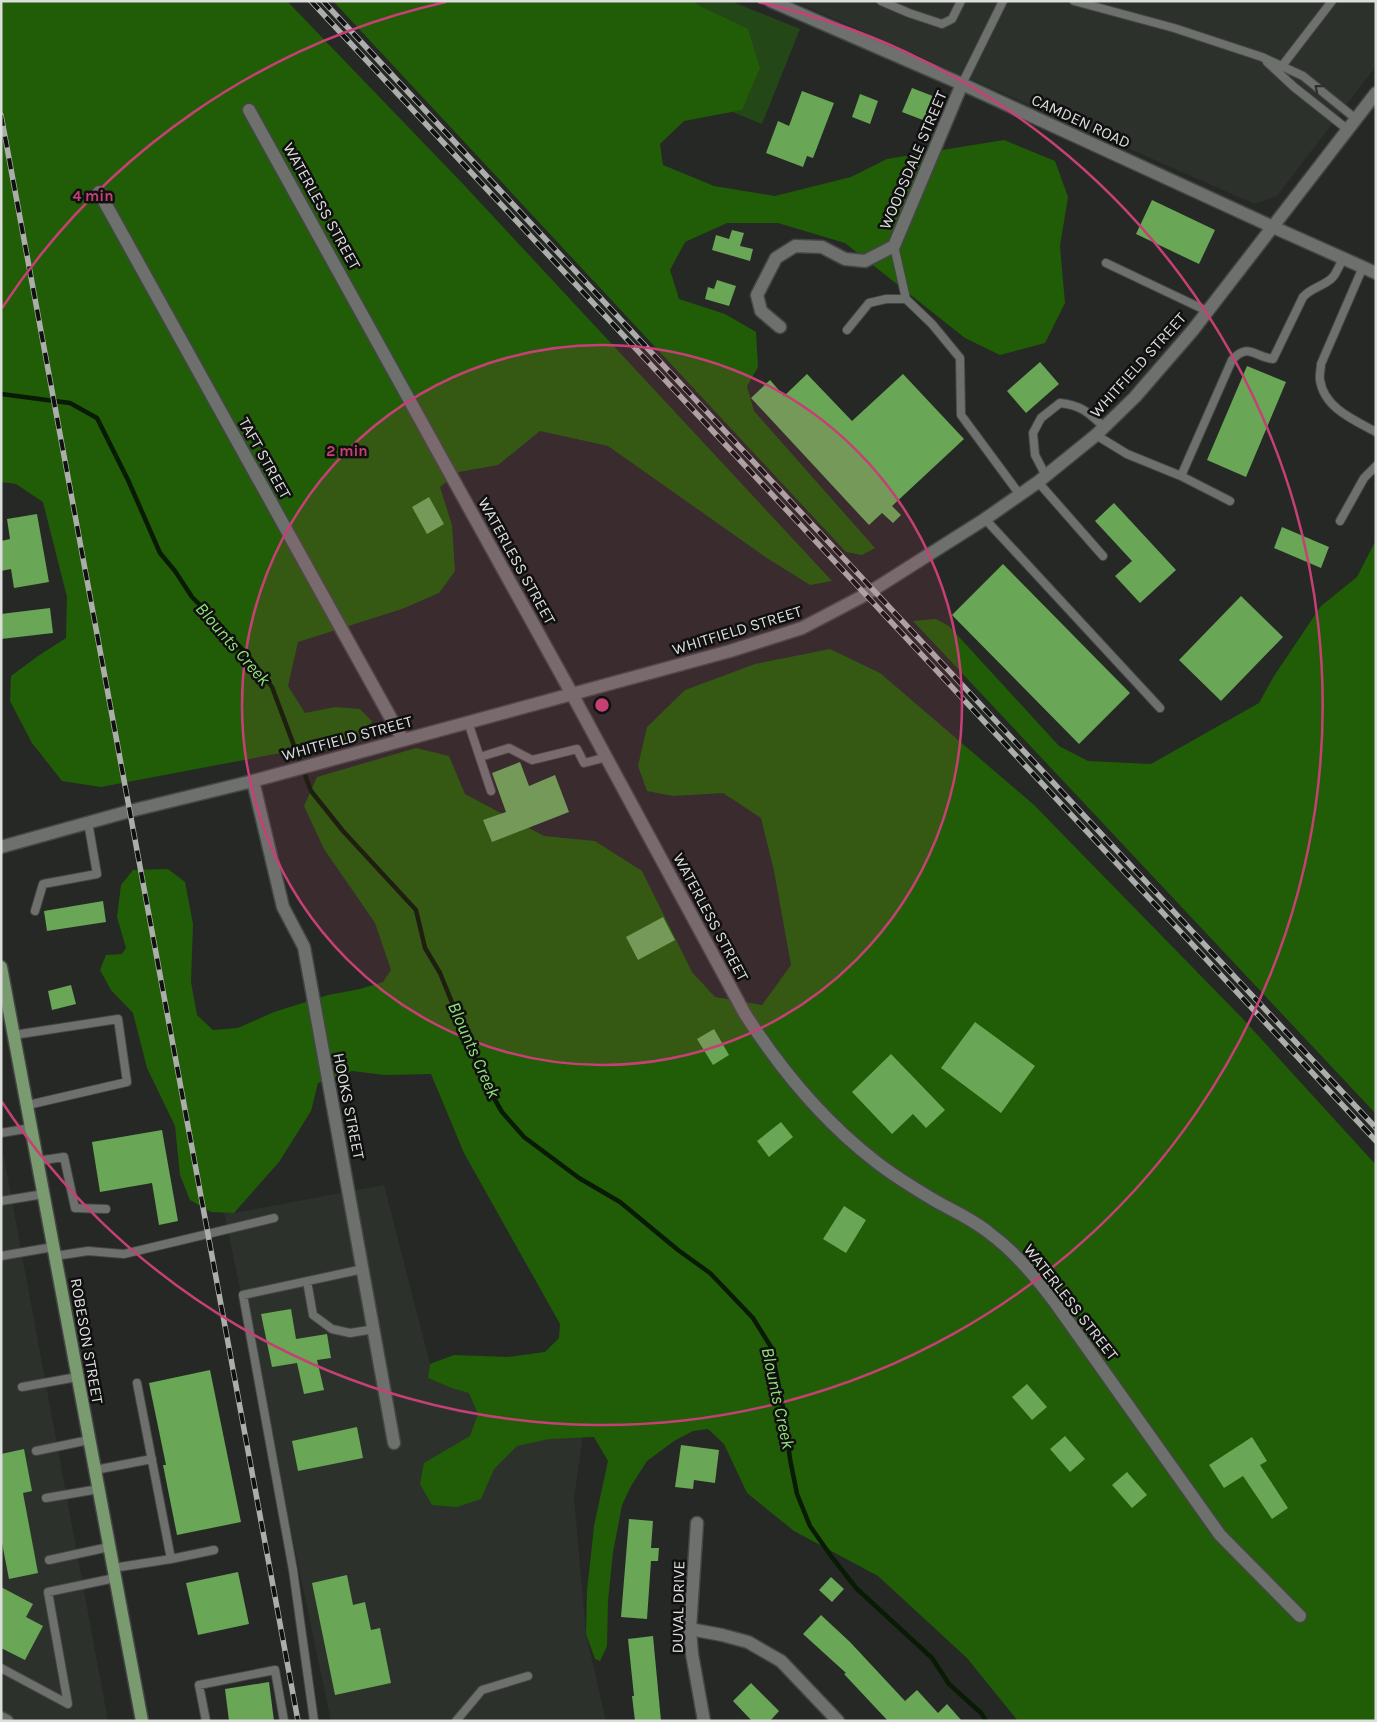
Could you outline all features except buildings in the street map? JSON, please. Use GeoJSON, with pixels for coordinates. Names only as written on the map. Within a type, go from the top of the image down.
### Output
{"type":"FeatureCollection","features":[{"type":"Feature","properties":{"kind":"main road","name":"ROBESON STREET"},"geometry":{"type":"LineString","coordinates":[[1,967],[142,1721]]}},
{"type":"Feature","properties":{"kind":"street","name":"CAMDEN ROAD"},"geometry":{"type":"LineString","coordinates":[[771,1],[962,84],[1376,273]]}},
{"type":"Feature","properties":{"kind":"street","name":"WOODSDALE STREET"},"geometry":{"type":"LineString","coordinates":[[780,327],[761,311],[757,295],[776,258],[795,246],[822,247],[845,259],[865,261],[894,246],[962,84]]}},
{"type":"Feature","properties":{"kind":"street","name":"WHITFIELD STREET"},"geometry":{"type":"LineString","coordinates":[[1,846],[88,822],[253,781],[730,651],[802,628],[865,595],[985,519],[1042,479],[1100,431],[1135,397],[1208,311],[1376,93]]}},
{"type":"Feature","properties":{"kind":"street","name":"WATERLESS STREET"},"geometry":{"type":"LineString","coordinates":[[250,110],[572,694],[745,1014],[767,1048],[790,1079],[817,1110],[844,1136],[906,1183],[988,1231],[1009,1248],[1028,1268],[1054,1301],[1220,1535],[1300,1616]]}},
{"type":"Feature","properties":{"kind":"street","name":"TAFT STREET"},"geometry":{"type":"LineString","coordinates":[[99,192],[403,740]]}},
{"type":"Feature","properties":{"kind":"street","name":"HOOKS STREET"},"geometry":{"type":"LineString","coordinates":[[253,781],[283,907],[304,947],[394,1443]]}},
{"type":"Feature","properties":{"kind":"street","name":"DUVAL DRIVE"},"geometry":{"type":"LineString","coordinates":[[697,1523],[690,1629],[692,1654],[704,1721]]}},
{"type":"Feature","properties":{"kind":"street"},"geometry":{"type":"LineString","coordinates":[[690,1629],[748,1642],[782,1661],[838,1721]]}},
{"type":"Feature","properties":{"kind":"street"},"geometry":{"type":"LineString","coordinates":[[1,1718],[7,1721]]}},
{"type":"Feature","properties":{"kind":"lane"},"geometry":{"type":"LineString","coordinates":[[881,1],[942,24],[952,20],[961,1]]}},
{"type":"Feature","properties":{"kind":"lane"},"geometry":{"type":"LineString","coordinates":[[962,84],[1003,1]]}},
{"type":"Feature","properties":{"kind":"lane"},"geometry":{"type":"LineString","coordinates":[[1074,1],[1174,28],[1262,57],[1304,76],[1356,119]]}},
{"type":"Feature","properties":{"kind":"lane"},"geometry":{"type":"LineString","coordinates":[[1282,66],[1332,1]]}},
{"type":"Feature","properties":{"kind":"lane"},"geometry":{"type":"LineString","coordinates":[[1262,57],[1294,87],[1347,130]]}},
{"type":"Feature","properties":{"kind":"lane"},"geometry":{"type":"LineString","coordinates":[[894,246],[906,299],[932,324],[960,358],[961,415],[1020,495]]}},
{"type":"Feature","properties":{"kind":"lane"},"geometry":{"type":"LineString","coordinates":[[1181,476],[1232,360],[1239,353],[1248,350],[1274,359],[1303,297],[1308,291],[1334,276],[1343,258]]}},
{"type":"Feature","properties":{"kind":"lane"},"geometry":{"type":"LineString","coordinates":[[1106,263],[1208,311]]}},
{"type":"Feature","properties":{"kind":"lane"},"geometry":{"type":"LineString","coordinates":[[1363,268],[1321,364],[1319,378],[1324,392],[1336,409],[1376,432]]}},
{"type":"Feature","properties":{"kind":"lane"},"geometry":{"type":"LineString","coordinates":[[847,330],[869,302],[886,299],[906,299]]}},
{"type":"Feature","properties":{"kind":"lane"},"geometry":{"type":"LineString","coordinates":[[1103,556],[1042,479],[1035,455],[1033,432],[1041,418],[1060,403],[1075,405],[1094,417],[1100,431],[1127,454],[1181,476],[1230,501]]}},
{"type":"Feature","properties":{"kind":"lane"},"geometry":{"type":"LineString","coordinates":[[1340,521],[1364,478],[1376,466]]}},
{"type":"Feature","properties":{"kind":"lane"},"geometry":{"type":"LineString","coordinates":[[985,519],[1160,708]]}},
{"type":"Feature","properties":{"kind":"lane"},"geometry":{"type":"LineString","coordinates":[[468,722],[491,792]]}},
{"type":"Feature","properties":{"kind":"lane"},"geometry":{"type":"LineString","coordinates":[[480,757],[509,748],[532,760],[577,749],[584,762],[606,757]]}},
{"type":"Feature","properties":{"kind":"lane"},"geometry":{"type":"LineString","coordinates":[[35,911],[44,884],[97,874],[88,822]]}},
{"type":"Feature","properties":{"kind":"lane"},"geometry":{"type":"LineString","coordinates":[[14,1035],[118,1019],[127,1082],[28,1105]]}},
{"type":"Feature","properties":{"kind":"lane"},"geometry":{"type":"LineString","coordinates":[[1,1133],[31,1128]]}},
{"type":"Feature","properties":{"kind":"lane"},"geometry":{"type":"LineString","coordinates":[[38,1161],[64,1157],[75,1208],[106,1209]]}},
{"type":"Feature","properties":{"kind":"lane"},"geometry":{"type":"LineString","coordinates":[[1,1201],[44,1194]]}},
{"type":"Feature","properties":{"kind":"lane"},"geometry":{"type":"LineString","coordinates":[[1,1256],[88,1251],[124,1254],[274,1218]]}},
{"type":"Feature","properties":{"kind":"lane"},"geometry":{"type":"LineString","coordinates":[[314,1721],[293,1570],[244,1295],[363,1269]]}},
{"type":"Feature","properties":{"kind":"lane"},"geometry":{"type":"LineString","coordinates":[[307,1281],[313,1315],[332,1329],[350,1334],[374,1329]]}},
{"type":"Feature","properties":{"kind":"lane"},"geometry":{"type":"LineString","coordinates":[[22,1387],[78,1377]]}},
{"type":"Feature","properties":{"kind":"lane"},"geometry":{"type":"LineString","coordinates":[[137,1384],[171,1558]]}},
{"type":"Feature","properties":{"kind":"lane"},"geometry":{"type":"LineString","coordinates":[[36,1452],[89,1440]]}},
{"type":"Feature","properties":{"kind":"lane"},"geometry":{"type":"LineString","coordinates":[[95,1470],[152,1459]]}},
{"type":"Feature","properties":{"kind":"lane"},"geometry":{"type":"LineString","coordinates":[[46,1498],[99,1489]]}},
{"type":"Feature","properties":{"kind":"lane"},"geometry":{"type":"LineString","coordinates":[[49,1560],[109,1546]]}},
{"type":"Feature","properties":{"kind":"lane"},"geometry":{"type":"LineString","coordinates":[[1,1668],[68,1704],[48,1592],[171,1558],[214,1550]]}},
{"type":"Feature","properties":{"kind":"lane"},"geometry":{"type":"LineString","coordinates":[[206,1721],[199,1685],[275,1670],[284,1721]]}},
{"type":"Feature","properties":{"kind":"lane"},"geometry":{"type":"LineString","coordinates":[[456,1721],[482,1690],[528,1676]]}},
{"type":"Feature","properties":{"kind":"shaded area"},"geometry":{"type":"Polygon","coordinates":[[[793,1],[1376,1],[1376,66],[1277,196],[1255,204],[793,1]]]}},
{"type":"Feature","properties":{"kind":"shaded area"},"geometry":{"type":"Polygon","coordinates":[[[1,1141],[108,1721],[1,1721],[1,1141]]]}},
{"type":"Feature","properties":{"kind":"shaded area"},"geometry":{"type":"Polygon","coordinates":[[[384,1185],[430,1364],[428,1378],[586,1413],[574,1498],[586,1634],[606,1721],[331,1721],[224,1212],[234,1213],[384,1185]]]}},
{"type":"Feature","properties":{"kind":"green space"},"geometry":{"type":"Polygon","coordinates":[[[1,1],[287,1],[463,184],[832,581],[810,585],[767,558],[608,446],[540,431],[498,465],[459,472],[440,487],[452,525],[455,571],[439,593],[402,609],[298,642],[288,686],[305,713],[335,707],[360,709],[372,721],[365,737],[101,787],[62,781],[32,743],[10,701],[11,676],[66,638],[67,597],[43,502],[16,484],[1,482],[1,1]]]}},
{"type":"Feature","properties":{"kind":"green space"},"geometry":{"type":"Polygon","coordinates":[[[333,1],[694,1],[698,5],[748,29],[760,68],[742,110],[684,121],[660,144],[663,165],[714,186],[775,196],[851,177],[887,159],[1004,140],[1055,161],[1068,197],[1060,246],[1065,303],[1045,343],[1000,355],[965,338],[845,243],[778,223],[727,223],[685,242],[670,270],[679,299],[725,314],[756,332],[758,367],[747,386],[754,411],[875,548],[862,555],[846,552],[333,1]]]}},
{"type":"Feature","properties":{"kind":"green space"},"geometry":{"type":"Polygon","coordinates":[[[458,1],[731,1],[800,29],[762,124],[458,1]]]}},
{"type":"Feature","properties":{"kind":"green space"},"geometry":{"type":"Polygon","coordinates":[[[1376,540],[1376,1114],[913,621],[936,619],[949,626],[1059,746],[1088,761],[1151,764],[1259,703],[1274,676],[1321,606],[1357,577],[1376,540]]]}},
{"type":"Feature","properties":{"kind":"green space"},"geometry":{"type":"Polygon","coordinates":[[[830,649],[880,673],[1034,805],[1243,1019],[1376,1165],[1376,1721],[1018,1721],[967,1658],[878,1576],[794,1531],[747,1493],[724,1444],[708,1429],[693,1431],[674,1441],[647,1461],[631,1486],[622,1505],[613,1552],[608,1601],[607,1646],[600,1661],[595,1659],[586,1634],[587,1591],[594,1526],[608,1461],[594,1437],[549,1439],[517,1446],[494,1469],[481,1499],[457,1507],[432,1505],[420,1484],[424,1463],[470,1436],[478,1414],[469,1393],[428,1378],[430,1364],[454,1355],[508,1357],[545,1352],[559,1338],[560,1324],[464,1153],[431,1074],[385,1075],[352,1071],[318,1083],[311,1111],[279,1162],[234,1213],[211,1212],[190,1200],[180,1175],[175,1126],[147,1068],[133,1013],[111,990],[100,970],[106,955],[122,954],[126,948],[117,917],[121,885],[133,870],[168,869],[185,882],[193,924],[191,982],[197,1015],[213,1030],[238,1028],[274,1012],[328,995],[360,989],[383,982],[391,970],[375,923],[324,849],[304,806],[317,777],[416,748],[449,756],[465,794],[544,836],[595,841],[642,871],[692,972],[715,997],[762,1005],[791,965],[774,871],[761,818],[723,793],[673,796],[647,791],[638,766],[647,727],[685,690],[755,664],[830,649]]]}},
{"type":"Feature","properties":{"kind":"waterway","name":"Blounts Creek"},"geometry":{"type":"LineString","coordinates":[[1,394],[70,403],[97,418],[128,480],[160,553],[175,571],[192,597],[251,659],[272,687],[311,791],[343,831],[416,910],[425,948],[440,973],[484,1081],[502,1112],[524,1137],[579,1178],[620,1202],[678,1250],[710,1273],[753,1318],[771,1347],[797,1494],[810,1526],[856,1588],[932,1658],[949,1684],[981,1713],[986,1721]]}},
{"type":"Feature","properties":{"kind":"railway"},"geometry":{"type":"LineString","coordinates":[[311,1],[1376,1141]]}},
{"type":"Feature","properties":{"kind":"railway"},"geometry":{"type":"LineString","coordinates":[[323,1],[1376,1128]]}},
{"type":"Feature","properties":{"kind":"railway"},"geometry":{"type":"LineString","coordinates":[[1,115],[298,1721]]}}]}
